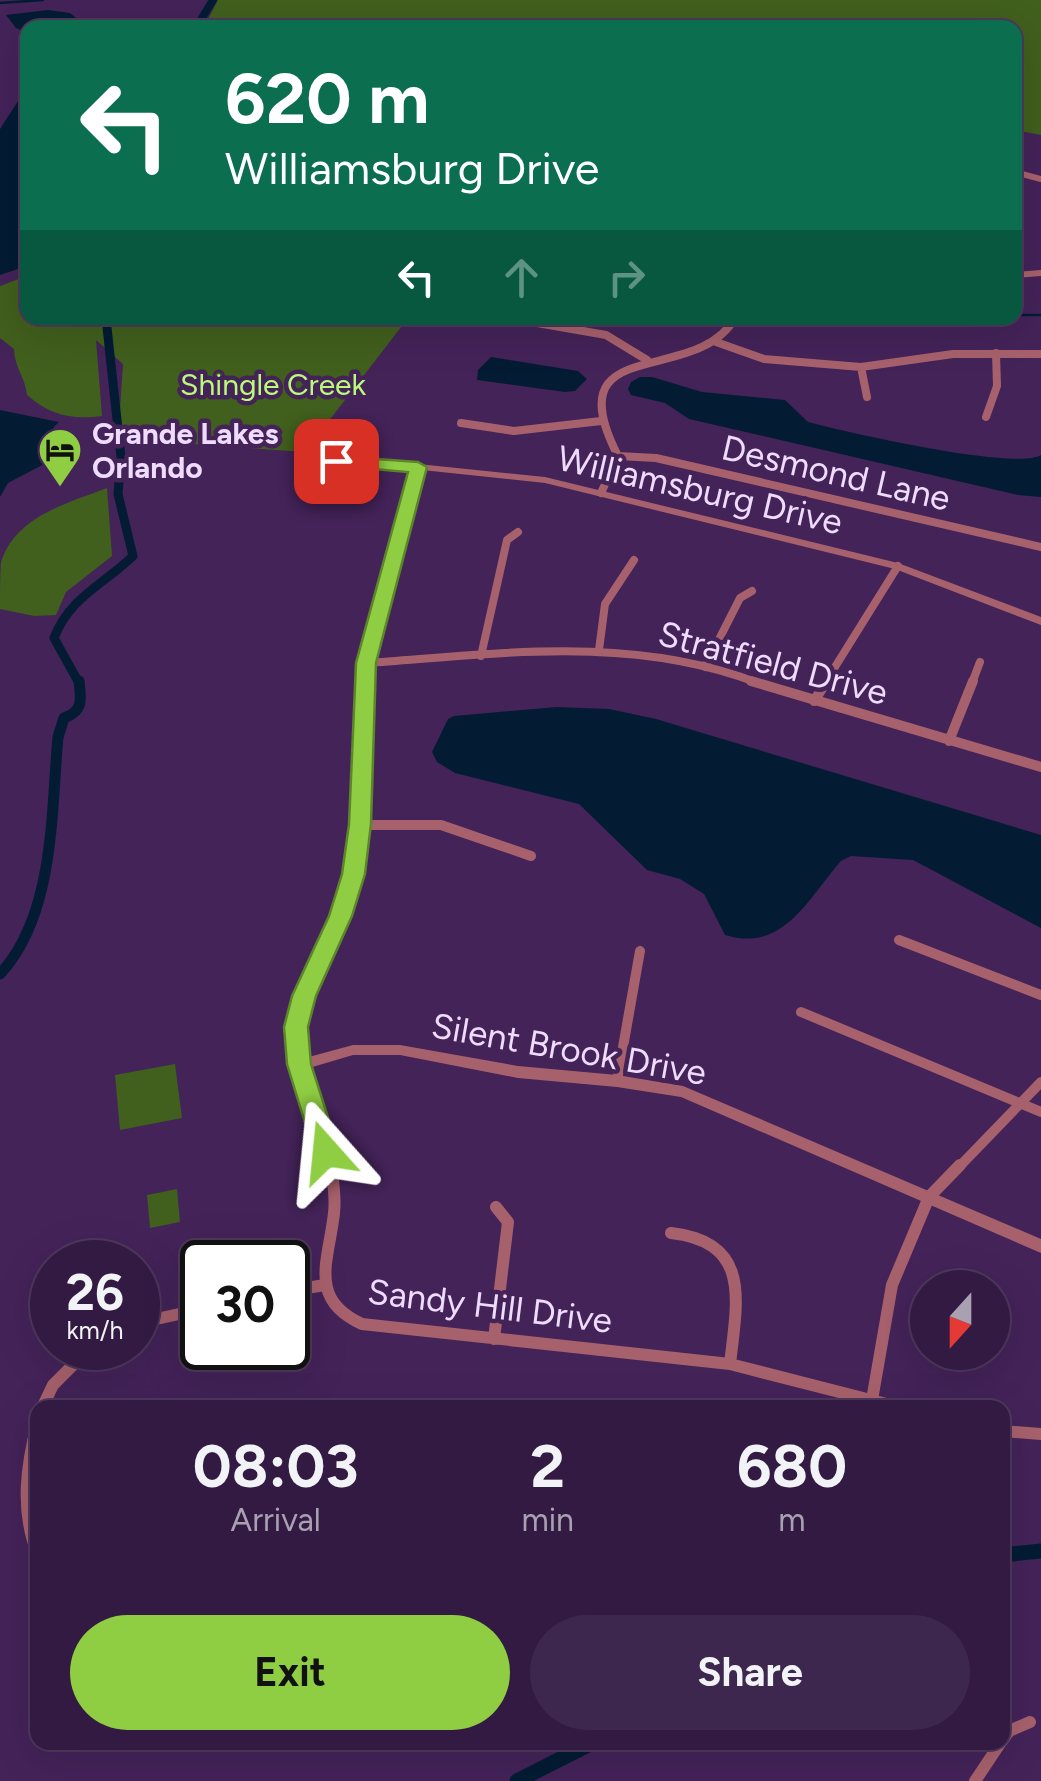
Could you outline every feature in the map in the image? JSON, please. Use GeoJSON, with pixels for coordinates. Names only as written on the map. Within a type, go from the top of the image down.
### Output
{"type":"FeatureCollection","features":[{"type":"Feature","properties":{"kind":"street"},"geometry":{"type":"LineString","coordinates":[[548,325],[606,335],[648,360]]}},
{"type":"Feature","properties":{"kind":"street"},"geometry":{"type":"LineString","coordinates":[[601,493],[618,456],[601,421],[600,402],[608,386],[621,372],[648,360],[706,348],[729,325]]}},
{"type":"Feature","properties":{"kind":"street"},"geometry":{"type":"LineString","coordinates":[[716,342],[764,359],[861,366],[953,354],[1041,354]]}},
{"type":"Feature","properties":{"kind":"street"},"geometry":{"type":"LineString","coordinates":[[986,417],[997,386],[996,352]]}},
{"type":"Feature","properties":{"kind":"street"},"geometry":{"type":"LineString","coordinates":[[861,366],[867,397]]}},
{"type":"Feature","properties":{"kind":"street"},"geometry":{"type":"LineString","coordinates":[[461,423],[514,431],[601,421]]}},
{"type":"Feature","properties":{"kind":"street","name":"Desmond Lane"},"geometry":{"type":"LineString","coordinates":[[618,456],[656,458],[1041,547]]}},
{"type":"Feature","properties":{"kind":"street","name":"Williamsburg Drive"},"geometry":{"type":"LineString","coordinates":[[336,461],[545,480],[898,566],[1041,620]]}},
{"type":"Feature","properties":{"kind":"street","name":"Sandy Hill Drive"},"geometry":{"type":"LineString","coordinates":[[418,467],[366,663],[360,824],[348,896],[304,996],[296,1027],[299,1064],[326,1152],[335,1198],[334,1232],[324,1284],[334,1306],[348,1318],[370,1327],[730,1364],[872,1400]]}},
{"type":"Feature","properties":{"kind":"street"},"geometry":{"type":"LineString","coordinates":[[481,656],[506,540],[518,532]]}},
{"type":"Feature","properties":{"kind":"street"},"geometry":{"type":"LineString","coordinates":[[600,650],[605,604],[634,560]]}},
{"type":"Feature","properties":{"kind":"street"},"geometry":{"type":"LineString","coordinates":[[814,702],[898,566]]}},
{"type":"Feature","properties":{"kind":"street"},"geometry":{"type":"LineString","coordinates":[[705,666],[740,598],[752,591]]}},
{"type":"Feature","properties":{"kind":"street","name":"Stratfield Drive"},"geometry":{"type":"LineString","coordinates":[[366,663],[600,650],[705,666],[814,702],[1041,767]]}},
{"type":"Feature","properties":{"kind":"street"},"geometry":{"type":"LineString","coordinates":[[949,741],[980,662]]}},
{"type":"Feature","properties":{"kind":"street"},"geometry":{"type":"LineString","coordinates":[[360,824],[442,825],[531,856]]}},
{"type":"Feature","properties":{"kind":"street"},"geometry":{"type":"LineString","coordinates":[[899,940],[1041,996]]}},
{"type":"Feature","properties":{"kind":"street"},"geometry":{"type":"LineString","coordinates":[[617,1081],[640,950]]}},
{"type":"Feature","properties":{"kind":"street"},"geometry":{"type":"LineString","coordinates":[[801,1012],[1041,1112]]}},
{"type":"Feature","properties":{"kind":"street","name":"Silent Brook Drive"},"geometry":{"type":"LineString","coordinates":[[299,1064],[370,1048],[518,1072],[683,1092],[1041,1246]]}},
{"type":"Feature","properties":{"kind":"street"},"geometry":{"type":"LineString","coordinates":[[872,1400],[892,1285],[929,1197],[1041,1082]]}},
{"type":"Feature","properties":{"kind":"street"},"geometry":{"type":"LineString","coordinates":[[494,1339],[508,1222],[496,1207]]}},
{"type":"Feature","properties":{"kind":"street"},"geometry":{"type":"LineString","coordinates":[[671,1233],[709,1239],[724,1251],[732,1267],[736,1291],[730,1364]]}},
{"type":"Feature","properties":{"kind":"street"},"geometry":{"type":"LineString","coordinates":[[310,1287],[324,1284]]}},
{"type":"Feature","properties":{"kind":"street"},"geometry":{"type":"LineString","coordinates":[[46,1400],[53,1385],[68,1370]]}},
{"type":"Feature","properties":{"kind":"street"},"geometry":{"type":"LineString","coordinates":[[1010,1432],[1041,1434]]}},
{"type":"Feature","properties":{"kind":"street"},"geometry":{"type":"LineString","coordinates":[[30,1449],[26,1506],[30,1522]]}},
{"type":"Feature","properties":{"kind":"street"},"geometry":{"type":"LineString","coordinates":[[1010,1731],[1030,1722]]}},
{"type":"Feature","properties":{"kind":"street"},"geometry":{"type":"LineString","coordinates":[[975,1781],[996,1750]]}},
{"type":"Feature","properties":{"kind":"green space"},"geometry":{"type":"Polygon","coordinates":[[[218,0],[1041,0],[1041,135],[1022,131],[1022,20],[208,20],[218,0]]]}},
{"type":"Feature","properties":{"kind":"green space","name":"Shingle Creek"},"geometry":{"type":"Polygon","coordinates":[[[20,279],[20,325],[403,325],[305,452],[118,439],[123,364],[96,340],[102,416],[80,417],[44,407],[27,395],[14,349],[0,338],[0,286],[20,279]]]}},
{"type":"Feature","properties":{"kind":"green space"},"geometry":{"type":"Polygon","coordinates":[[[107,488],[112,556],[66,592],[56,615],[34,616],[0,609],[1,562],[18,533],[59,506],[107,488]]]}},
{"type":"Feature","properties":{"kind":"green space"},"geometry":{"type":"Polygon","coordinates":[[[175,1064],[182,1118],[120,1130],[115,1075],[175,1064]]]}},
{"type":"Feature","properties":{"kind":"green space"},"geometry":{"type":"Polygon","coordinates":[[[177,1189],[180,1222],[150,1228],[147,1195],[177,1189]]]}},
{"type":"Feature","properties":{"kind":"water"},"geometry":{"type":"Polygon","coordinates":[[[48,10],[70,13],[78,20],[20,20],[20,30],[6,15],[48,10]]]}},
{"type":"Feature","properties":{"kind":"water"},"geometry":{"type":"Polygon","coordinates":[[[20,98],[20,268],[0,275],[0,129],[20,98]]]}},
{"type":"Feature","properties":{"kind":"water"},"geometry":{"type":"Polygon","coordinates":[[[491,357],[578,371],[587,379],[575,391],[565,392],[477,380],[478,370],[491,357]]]}},
{"type":"Feature","properties":{"kind":"water"},"geometry":{"type":"Polygon","coordinates":[[[640,377],[702,392],[785,400],[808,422],[892,441],[1000,458],[1041,455],[1041,497],[1018,495],[689,419],[665,403],[631,395],[631,382],[640,377]]]}},
{"type":"Feature","properties":{"kind":"water"},"geometry":{"type":"Polygon","coordinates":[[[0,410],[59,422],[47,440],[48,462],[8,483],[0,497],[0,410]]]}},
{"type":"Feature","properties":{"kind":"water"},"geometry":{"type":"Polygon","coordinates":[[[557,707],[609,709],[656,719],[1041,835],[1041,928],[913,860],[851,856],[841,861],[805,906],[778,930],[745,939],[725,935],[704,894],[680,879],[647,870],[579,804],[455,773],[437,762],[432,752],[448,719],[454,716],[557,707]]]}},
{"type":"Feature","properties":{"kind":"waterway"},"geometry":{"type":"LineString","coordinates":[[0,3],[43,0]]}},
{"type":"Feature","properties":{"kind":"waterway","name":"Shingle Creek"},"geometry":{"type":"LineString","coordinates":[[201,20],[213,0]]}},
{"type":"Feature","properties":{"kind":"waterway"},"geometry":{"type":"LineString","coordinates":[[1022,315],[1041,315]]}},
{"type":"Feature","properties":{"kind":"waterway","name":"Shingle Creek"},"geometry":{"type":"LineString","coordinates":[[79,683],[54,638],[78,602],[133,556],[118,494],[121,457],[107,325]]}},
{"type":"Feature","properties":{"kind":"waterway","name":"Shingle Creek"},"geometry":{"type":"LineString","coordinates":[[0,974],[18,950],[41,893],[51,829],[58,737],[64,718],[80,704],[79,681]]}},
{"type":"Feature","properties":{"kind":"waterway"},"geometry":{"type":"LineString","coordinates":[[1010,1554],[1041,1551]]}},
{"type":"Feature","properties":{"kind":"waterway"},"geometry":{"type":"LineString","coordinates":[[517,1781],[578,1750]]}},
{"type":"Feature","properties":{"kind":"place","name":"Grande Lakes Orlando"},"geometry":{"type":"Point","coordinates":[60,488]}},
{"type":"Feature","properties":{"kind":"route"},"geometry":{"type":"LineString","coordinates":[[326,1152],[299,1064],[296,1027],[304,996],[354,874],[360,824],[366,663],[418,467],[336,461]]}}]}
